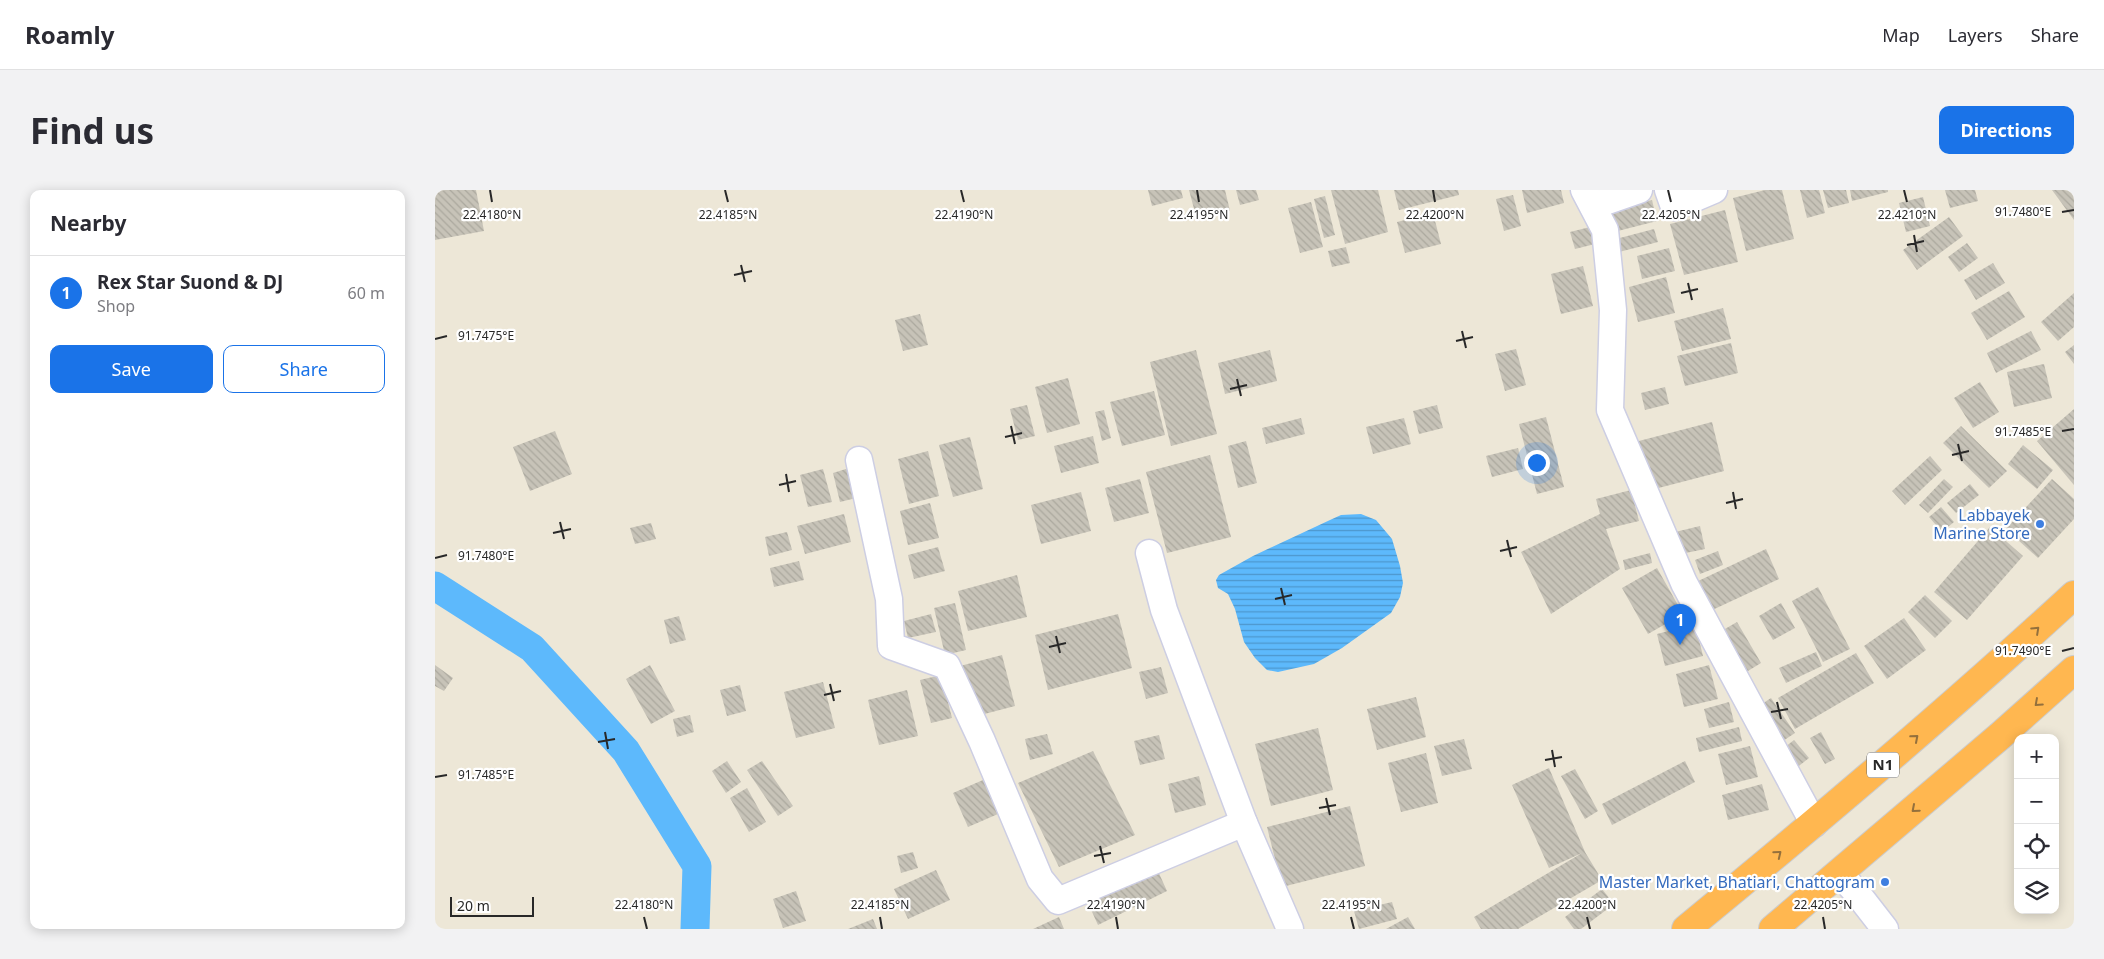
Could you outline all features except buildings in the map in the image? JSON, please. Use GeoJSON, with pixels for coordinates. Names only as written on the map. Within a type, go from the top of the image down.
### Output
{"type":"FeatureCollection","features":[{"type":"Feature","properties":{"kind":"highway","name":"N1"},"geometry":{"type":"LineString","coordinates":[[1685,929],[1814,824],[1978,684],[2074,595]]}},
{"type":"Feature","properties":{"kind":"highway"},"geometry":{"type":"LineString","coordinates":[[1773,929],[2001,736],[2074,670]]}},
{"type":"Feature","properties":{"kind":"street"},"geometry":{"type":"LineString","coordinates":[[1639,190],[1588,198],[1605,230],[1613,310],[1610,410],[1683,583],[1814,824]]}},
{"type":"Feature","properties":{"kind":"street"},"geometry":{"type":"LineString","coordinates":[[1668,190],[1674,207],[1714,190]]}},
{"type":"Feature","properties":{"kind":"street"},"geometry":{"type":"LineString","coordinates":[[859,460],[889,600],[891,646],[947,666],[983,741],[1040,879],[1059,901],[1244,823]]}},
{"type":"Feature","properties":{"kind":"street"},"geometry":{"type":"LineString","coordinates":[[1149,553],[1164,610],[1244,823],[1290,929]]}},
{"type":"Feature","properties":{"kind":"street"},"geometry":{"type":"LineString","coordinates":[[1840,874],[1885,929]]}},
{"type":"Feature","properties":{"kind":"water"},"geometry":{"type":"Polygon","coordinates":[[[1361,514],[1376,520],[1392,539],[1403,583],[1400,597],[1391,613],[1342,648],[1314,664],[1278,672],[1267,670],[1255,658],[1244,642],[1235,609],[1228,594],[1218,588],[1216,580],[1219,575],[1253,556],[1341,515],[1361,514]]]}},
{"type":"Feature","properties":{"kind":"waterway"},"geometry":{"type":"LineString","coordinates":[[435,586],[532,648],[626,751],[697,866],[695,929]]}},
{"type":"Feature","properties":{"kind":"place","name":"Labbayek Marine Store"},"geometry":{"type":"Point","coordinates":[2040,524]}},
{"type":"Feature","properties":{"kind":"place","name":"Rex Star Suond & DJ"},"geometry":{"type":"Point","coordinates":[1680,645]}},
{"type":"Feature","properties":{"kind":"place","name":"Master Market, Bhatiari, Chattogram"},"geometry":{"type":"Point","coordinates":[1885,882]}}]}
